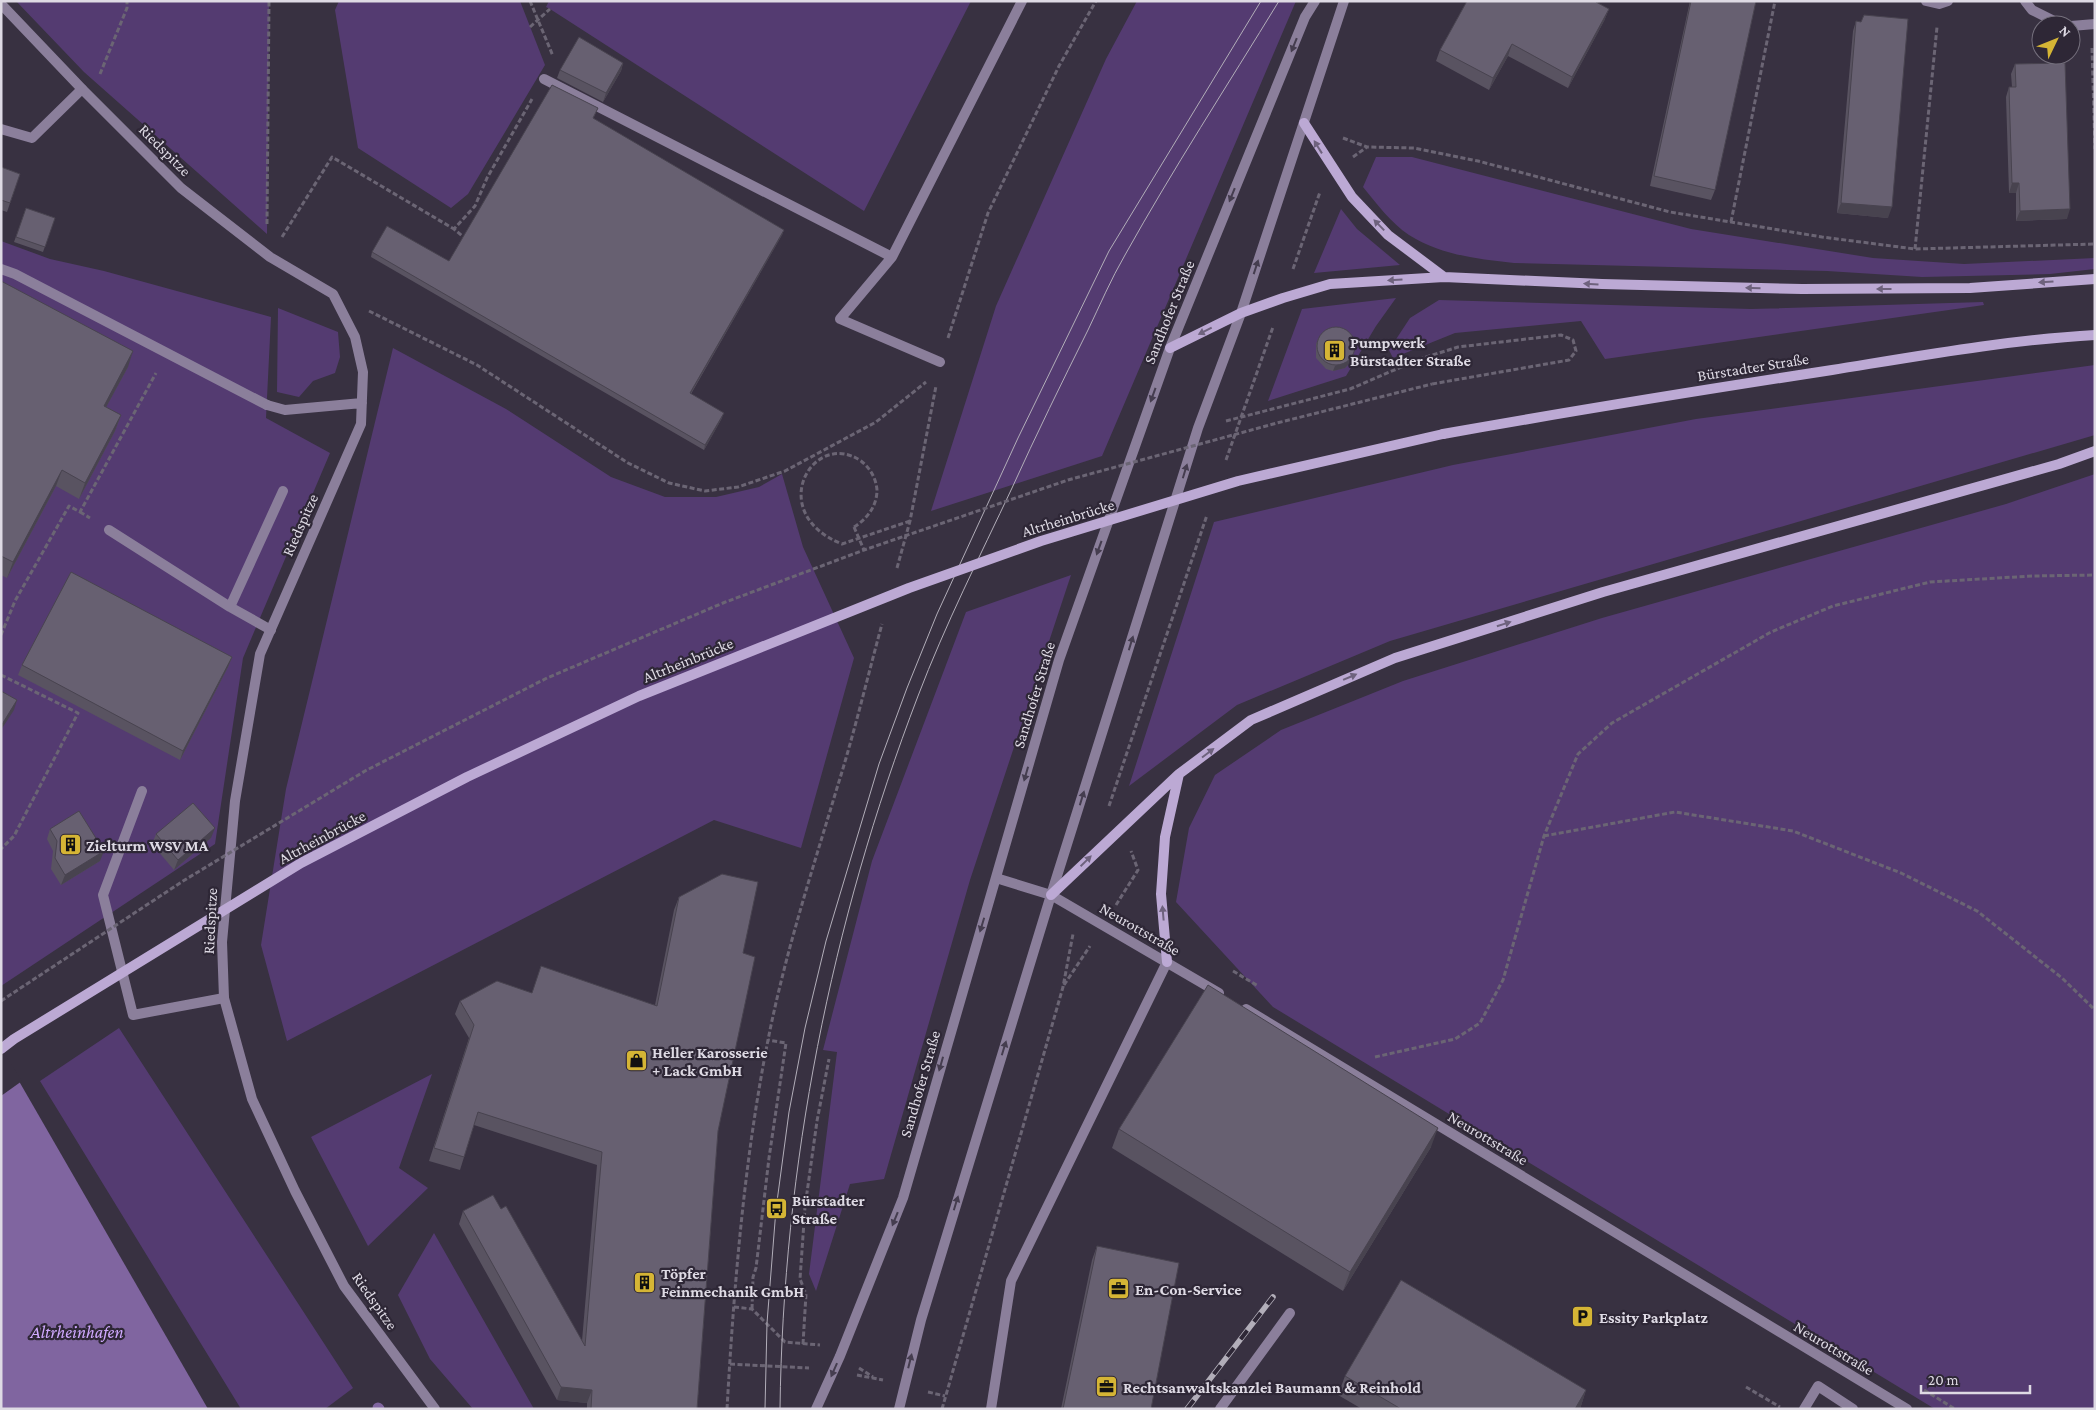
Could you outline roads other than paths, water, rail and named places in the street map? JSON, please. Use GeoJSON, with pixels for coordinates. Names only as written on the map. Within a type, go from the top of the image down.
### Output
{"type":"FeatureCollection","features":[{"type":"Feature","properties":{"kind":"main road"},"geometry":{"type":"LineString","coordinates":[[1304,123],[1352,197],[1388,234],[1444,277]]}},
{"type":"Feature","properties":{"kind":"main road"},"geometry":{"type":"LineString","coordinates":[[1170,348],[1241,313],[1330,284],[1444,277],[1602,284],[1802,289],[1970,288],[2095,279]]}},
{"type":"Feature","properties":{"kind":"main road","name":"Bürstadter Straße"},"geometry":{"type":"LineString","coordinates":[[2068,336],[2095,328]]}},
{"type":"Feature","properties":{"kind":"main road","name":"Bürstadter Straße"},"geometry":{"type":"LineString","coordinates":[[1443,434],[1598,406],[1928,355],[2068,336],[2095,335]]}},
{"type":"Feature","properties":{"kind":"main road","name":"Altrheinbrücke"},"geometry":{"type":"LineString","coordinates":[[1,1049],[14,1039],[301,863],[467,777],[639,696],[909,588],[1041,541],[1238,482],[1443,434]]}},
{"type":"Feature","properties":{"kind":"main road"},"geometry":{"type":"LineString","coordinates":[[1051,894],[1179,774],[1251,720],[1396,658],[1603,592],[2095,452]]}},
{"type":"Feature","properties":{"kind":"main road"},"geometry":{"type":"LineString","coordinates":[[1167,962],[1161,894],[1165,837],[1179,774]]}},
{"type":"Feature","properties":{"kind":"street"},"geometry":{"type":"LineString","coordinates":[[939,367],[840,319],[892,256],[1022,1]]}},
{"type":"Feature","properties":{"kind":"street","name":"Sandhofer Straße"},"geometry":{"type":"LineString","coordinates":[[816,1409],[834,1371],[903,1198],[1059,660],[1170,348],[1305,17],[1315,1]]}},
{"type":"Feature","properties":{"kind":"street"},"geometry":{"type":"LineString","coordinates":[[899,1409],[921,1320],[1051,894],[1198,428],[1241,313],[1344,1]]}},
{"type":"Feature","properties":{"kind":"street"},"geometry":{"type":"LineString","coordinates":[[1926,1],[1944,3]]}},
{"type":"Feature","properties":{"kind":"street"},"geometry":{"type":"LineString","coordinates":[[2025,1],[2032,10],[2042,15]]}},
{"type":"Feature","properties":{"kind":"street","name":"Riedspitze"},"geometry":{"type":"LineString","coordinates":[[1,4],[82,89],[181,188],[270,257],[333,294],[355,337],[363,372],[361,424],[260,654],[235,801],[222,942],[224,998],[252,1099],[295,1192],[344,1286],[435,1409]]}},
{"type":"Feature","properties":{"kind":"street"},"geometry":{"type":"LineString","coordinates":[[544,79],[892,256]]}},
{"type":"Feature","properties":{"kind":"street"},"geometry":{"type":"LineString","coordinates":[[1,128],[32,138],[82,89]]}},
{"type":"Feature","properties":{"kind":"street"},"geometry":{"type":"LineString","coordinates":[[1,269],[15,274],[267,405],[285,410],[362,403]]}},
{"type":"Feature","properties":{"kind":"street"},"geometry":{"type":"LineString","coordinates":[[230,607],[283,491]]}},
{"type":"Feature","properties":{"kind":"street"},"geometry":{"type":"LineString","coordinates":[[109,530],[230,607],[271,630]]}},
{"type":"Feature","properties":{"kind":"street"},"geometry":{"type":"LineString","coordinates":[[142,791],[103,895],[133,1015],[224,998]]}},
{"type":"Feature","properties":{"kind":"street","name":"Neurottstraße"},"geometry":{"type":"LineString","coordinates":[[996,878],[1051,894],[1104,924],[1907,1409]]}},
{"type":"Feature","properties":{"kind":"street"},"geometry":{"type":"LineString","coordinates":[[991,1409],[1010,1281],[1167,962]]}},
{"type":"Feature","properties":{"kind":"street"},"geometry":{"type":"LineString","coordinates":[[1220,1409],[1290,1312]]}},
{"type":"Feature","properties":{"kind":"street"},"geometry":{"type":"LineString","coordinates":[[1804,1409],[1818,1386],[1853,1409]]}},
{"type":"Feature","properties":{"kind":"water","name":"Altrheinhafen"},"geometry":{"type":"Polygon","coordinates":[[[1,1050],[208,1409],[1,1409],[1,1050]]]}},
{"type":"Feature","properties":{"kind":"tram line"},"geometry":{"type":"LineString","coordinates":[[765,1409],[767,1323],[776,1209],[789,1112],[805,1028],[826,941],[879,764],[937,614],[1018,438],[1109,251],[1261,1]]}},
{"type":"Feature","properties":{"kind":"tram line"},"geometry":{"type":"LineString","coordinates":[[780,1409],[783,1318],[791,1227],[802,1136],[817,1046],[837,957],[860,869],[887,782],[928,669],[951,617],[1110,283],[1162,191],[1279,1]]}},
{"type":"Feature","properties":{"kind":"railway"},"geometry":{"type":"LineString","coordinates":[[1187,1409],[1273,1297]]}},
{"type":"Feature","properties":{"kind":"place","name":"Pumpwerk Bürstadter Straße"},"geometry":{"type":"Point","coordinates":[1334,351]}},
{"type":"Feature","properties":{"kind":"place","name":"Zielturm WSV MA"},"geometry":{"type":"Point","coordinates":[70,845]}},
{"type":"Feature","properties":{"kind":"place","name":"Heller Karosserie + Lack GmbH"},"geometry":{"type":"Point","coordinates":[636,1061]}},
{"type":"Feature","properties":{"kind":"place","name":"Bürstadter Straße"},"geometry":{"type":"Point","coordinates":[776,1209]}},
{"type":"Feature","properties":{"kind":"place","name":"Töpfer Feinmechanik GmbH"},"geometry":{"type":"Point","coordinates":[645,1282]}},
{"type":"Feature","properties":{"kind":"place","name":"En-Con-Service"},"geometry":{"type":"Point","coordinates":[1119,1289]}},
{"type":"Feature","properties":{"kind":"place","name":"Essity Parkplatz"},"geometry":{"type":"Point","coordinates":[1583,1317]}},
{"type":"Feature","properties":{"kind":"place","name":"Rechtsanwaltskanzlei Baumann & Reinhold"},"geometry":{"type":"Point","coordinates":[1107,1387]}}]}
